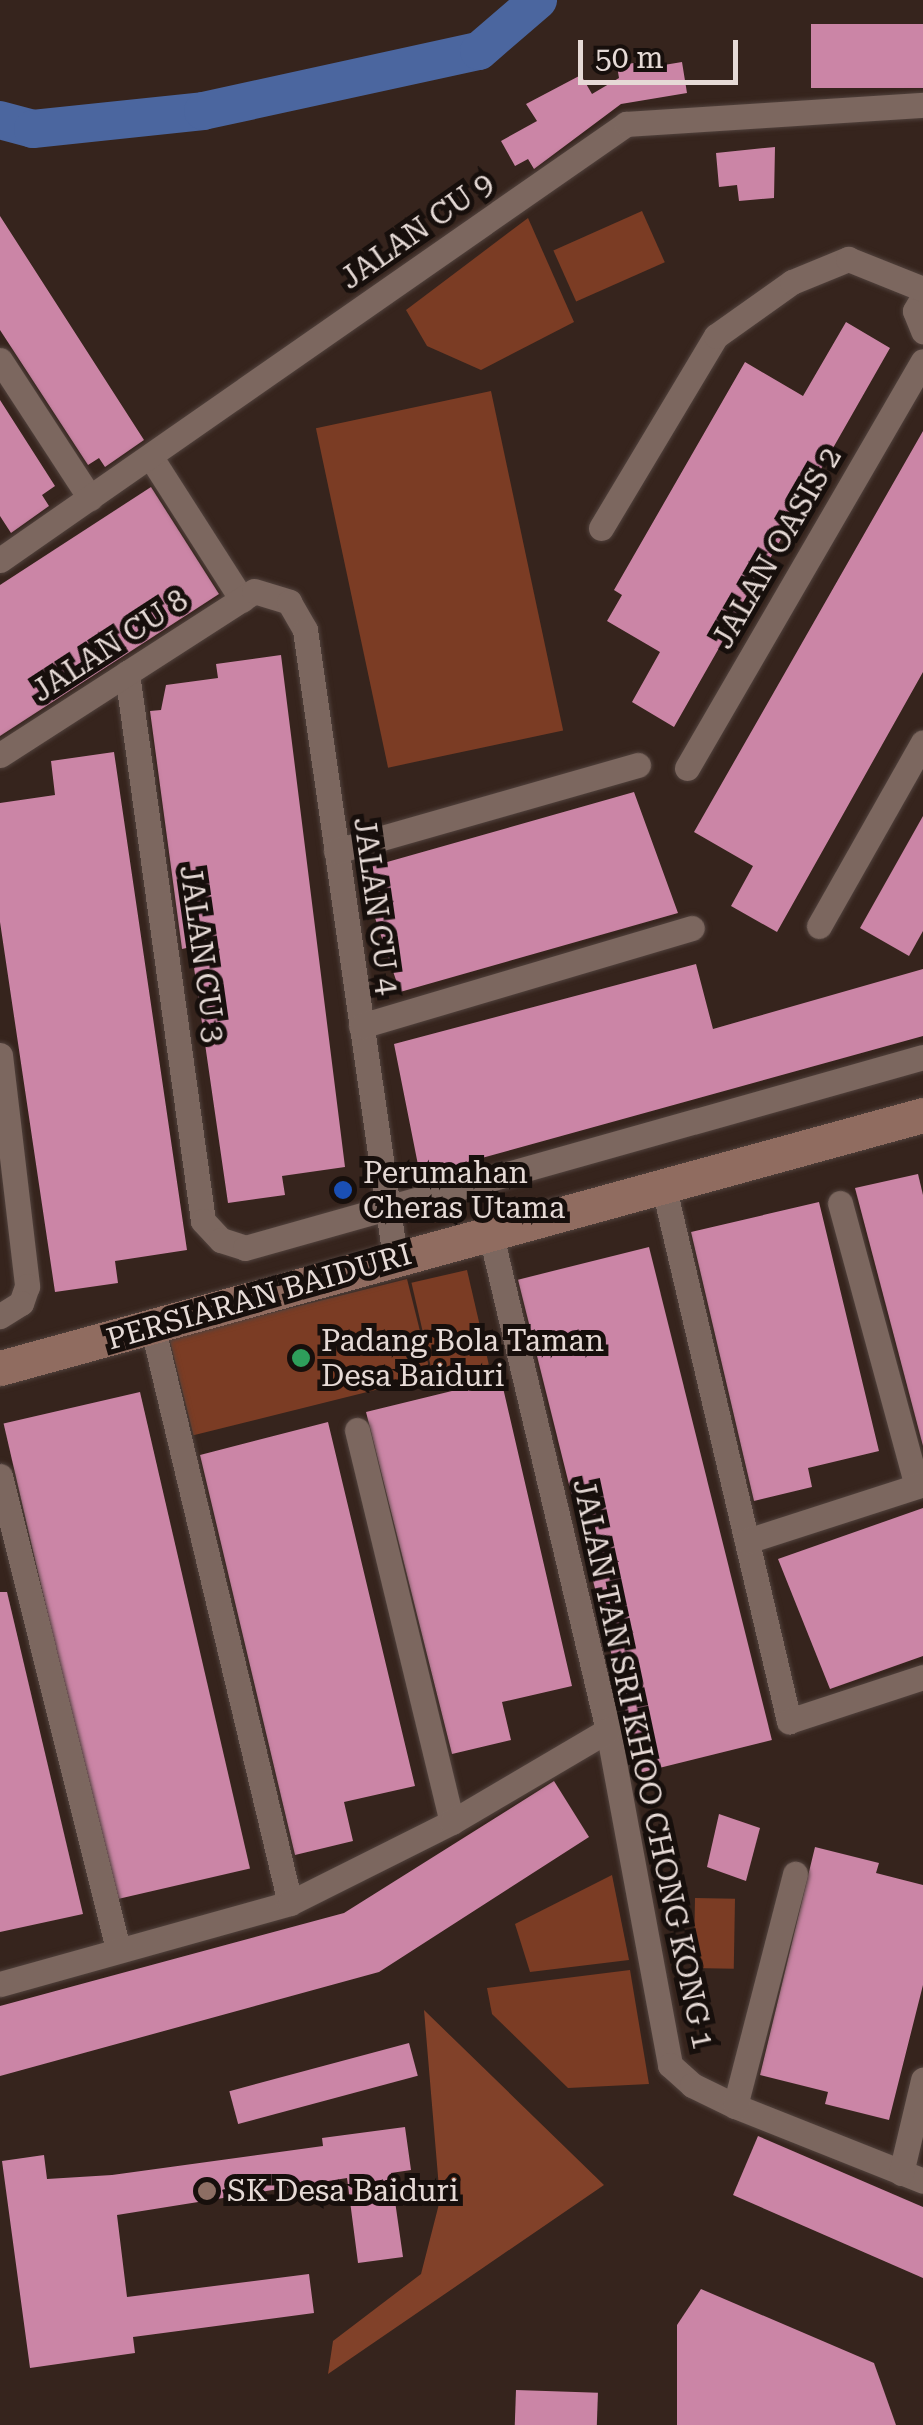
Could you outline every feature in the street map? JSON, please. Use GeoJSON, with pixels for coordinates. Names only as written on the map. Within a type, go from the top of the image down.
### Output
{"type":"FeatureCollection","features":[{"type":"Feature","properties":{"kind":"street","name":"JALAN CU 9"},"geometry":{"type":"LineString","coordinates":[[0,560],[152,459],[626,124],[923,105]]}},
{"type":"Feature","properties":{"kind":"street"},"geometry":{"type":"LineString","coordinates":[[601,528],[716,336],[792,282],[848,259],[923,289]]}},
{"type":"Feature","properties":{"kind":"street"},"geometry":{"type":"LineString","coordinates":[[923,297],[916,311],[923,331]]}},
{"type":"Feature","properties":{"kind":"street"},"geometry":{"type":"LineString","coordinates":[[0,360],[90,498]]}},
{"type":"Feature","properties":{"kind":"street","name":"JALAN OASIS 2"},"geometry":{"type":"LineString","coordinates":[[687,768],[923,361]]}},
{"type":"Feature","properties":{"kind":"street"},"geometry":{"type":"LineString","coordinates":[[152,459],[248,596]]}},
{"type":"Feature","properties":{"kind":"street","name":"JALAN CU 8"},"geometry":{"type":"LineString","coordinates":[[0,755],[248,596]]}},
{"type":"Feature","properties":{"kind":"street","name":"JALAN CU 4"},"geometry":{"type":"LineString","coordinates":[[248,596],[289,602],[305,630],[394,1258]]}},
{"type":"Feature","properties":{"kind":"street","name":"JALAN CU 3"},"geometry":{"type":"LineString","coordinates":[[127,673],[204,1220],[220,1240],[245,1248],[386,1204]]}},
{"type":"Feature","properties":{"kind":"street"},"geometry":{"type":"LineString","coordinates":[[819,926],[923,742]]}},
{"type":"Feature","properties":{"kind":"street"},"geometry":{"type":"LineString","coordinates":[[336,851],[638,765]]}},
{"type":"Feature","properties":{"kind":"street"},"geometry":{"type":"LineString","coordinates":[[360,1026],[692,928]]}},
{"type":"Feature","properties":{"kind":"street"},"geometry":{"type":"LineString","coordinates":[[0,1055],[28,1286],[20,1303],[0,1316]]}},
{"type":"Feature","properties":{"kind":"street"},"geometry":{"type":"LineString","coordinates":[[386,1204],[923,1057]]}},
{"type":"Feature","properties":{"kind":"street","name":"PERSIARAN BAIDURI"},"geometry":{"type":"LineString","coordinates":[[0,1368],[923,1114]]}},
{"type":"Feature","properties":{"kind":"street"},"geometry":{"type":"LineString","coordinates":[[663,1184],[790,1721],[923,1676]]}},
{"type":"Feature","properties":{"kind":"street"},"geometry":{"type":"LineString","coordinates":[[748,1541],[920,1485],[840,1203]]}},
{"type":"Feature","properties":{"kind":"street","name":"JALAN TAN SRI KHOO CHONG KONG 1"},"geometry":{"type":"LineString","coordinates":[[490,1232],[608,1730],[670,2065],[735,2106]]}},
{"type":"Feature","properties":{"kind":"street"},"geometry":{"type":"LineString","coordinates":[[153,1328],[290,1902]]}},
{"type":"Feature","properties":{"kind":"street"},"geometry":{"type":"LineString","coordinates":[[357,1430],[452,1822]]}},
{"type":"Feature","properties":{"kind":"street"},"geometry":{"type":"LineString","coordinates":[[0,1476],[118,1951]]}},
{"type":"Feature","properties":{"kind":"street"},"geometry":{"type":"LineString","coordinates":[[0,1984],[290,1902],[452,1822],[608,1730]]}},
{"type":"Feature","properties":{"kind":"street"},"geometry":{"type":"LineString","coordinates":[[794,1874],[735,2106],[912,2177],[923,2080]]}},
{"type":"Feature","properties":{"kind":"shaded area"},"geometry":{"type":"Polygon","coordinates":[[[642,211],[665,262],[576,302],[553,250],[642,211]]]}},
{"type":"Feature","properties":{"kind":"shaded area"},"geometry":{"type":"Polygon","coordinates":[[[528,218],[574,322],[481,370],[427,346],[406,310],[528,218]]]}},
{"type":"Feature","properties":{"kind":"shaded area"},"geometry":{"type":"Polygon","coordinates":[[[491,391],[563,730],[388,768],[316,428],[491,391]]]}},
{"type":"Feature","properties":{"kind":"shaded area"},"geometry":{"type":"Polygon","coordinates":[[[467,1270],[489,1365],[433,1377],[411,1283],[467,1270]]]}},
{"type":"Feature","properties":{"kind":"shaded area","name":"Padang Bola Taman Desa Baiduri"},"geometry":{"type":"Polygon","coordinates":[[[407,1279],[431,1376],[193,1435],[169,1338],[407,1279]]]}},
{"type":"Feature","properties":{"kind":"shaded area"},"geometry":{"type":"Polygon","coordinates":[[[612,1875],[629,1960],[530,1972],[515,1924],[612,1875]]]}},
{"type":"Feature","properties":{"kind":"shaded area"},"geometry":{"type":"Polygon","coordinates":[[[695,1898],[735,1899],[734,1969],[694,1968],[695,1898]]]}},
{"type":"Feature","properties":{"kind":"shaded area"},"geometry":{"type":"Polygon","coordinates":[[[630,1970],[649,2084],[568,2088],[492,2014],[487,1988],[630,1970]]]}},
{"type":"Feature","properties":{"kind":"shaded area"},"geometry":{"type":"Polygon","coordinates":[[[424,2010],[604,2185],[328,2374],[333,2341],[421,2274],[440,2200],[424,2010]]]}},
{"type":"Feature","properties":{"kind":"building"},"geometry":{"type":"Polygon","coordinates":[[[811,24],[923,24],[923,88],[811,88],[811,24]]]}},
{"type":"Feature","properties":{"kind":"building"},"geometry":{"type":"Polygon","coordinates":[[[639,62],[640,69],[682,62],[687,93],[621,104],[534,169],[528,159],[515,166],[501,141],[537,121],[526,104],[581,75],[592,94],[619,78],[617,66],[639,62]]]}},
{"type":"Feature","properties":{"kind":"building"},"geometry":{"type":"Polygon","coordinates":[[[775,147],[774,198],[739,201],[737,185],[719,187],[716,153],[775,147]]]}},
{"type":"Feature","properties":{"kind":"building"},"geometry":{"type":"Polygon","coordinates":[[[0,216],[144,440],[105,467],[99,458],[88,465],[0,330],[0,216]]]}},
{"type":"Feature","properties":{"kind":"building"},"geometry":{"type":"Polygon","coordinates":[[[846,322],[890,348],[674,727],[632,702],[660,652],[607,621],[622,595],[614,590],[745,362],[803,396],[846,322]]]}},
{"type":"Feature","properties":{"kind":"building"},"geometry":{"type":"Polygon","coordinates":[[[0,400],[55,486],[42,495],[49,506],[11,533],[0,516],[0,400]]]}},
{"type":"Feature","properties":{"kind":"building"},"geometry":{"type":"Polygon","coordinates":[[[923,431],[923,672],[777,932],[731,906],[753,866],[694,832],[923,431]]]}},
{"type":"Feature","properties":{"kind":"building"},"geometry":{"type":"Polygon","coordinates":[[[151,487],[219,594],[0,736],[0,585],[151,487]]]}},
{"type":"Feature","properties":{"kind":"building"},"geometry":{"type":"Polygon","coordinates":[[[281,655],[345,1167],[282,1176],[285,1195],[228,1203],[191,947],[182,949],[150,711],[161,710],[166,685],[218,678],[216,664],[281,655]]]}},
{"type":"Feature","properties":{"kind":"building"},"geometry":{"type":"Polygon","coordinates":[[[114,752],[187,1250],[115,1261],[118,1283],[55,1292],[0,922],[0,803],[55,795],[51,761],[114,752]]]}},
{"type":"Feature","properties":{"kind":"building"},"geometry":{"type":"Polygon","coordinates":[[[634,792],[678,913],[400,992],[369,900],[375,899],[366,868],[634,792]]]}},
{"type":"Feature","properties":{"kind":"building"},"geometry":{"type":"Polygon","coordinates":[[[923,816],[923,931],[909,956],[860,928],[923,816]]]}},
{"type":"Feature","properties":{"kind":"building"},"geometry":{"type":"Polygon","coordinates":[[[696,964],[713,1029],[923,969],[923,1036],[420,1175],[394,1044],[696,964]]]}},
{"type":"Feature","properties":{"kind":"building"},"geometry":{"type":"Polygon","coordinates":[[[918,1174],[923,1195],[923,1446],[855,1188],[918,1174]]]}},
{"type":"Feature","properties":{"kind":"building"},"geometry":{"type":"Polygon","coordinates":[[[819,1202],[879,1451],[808,1468],[812,1487],[754,1501],[691,1232],[819,1202]]]}},
{"type":"Feature","properties":{"kind":"building"},"geometry":{"type":"Polygon","coordinates":[[[649,1247],[772,1740],[641,1773],[518,1280],[649,1247]]]}},
{"type":"Feature","properties":{"kind":"building"},"geometry":{"type":"Polygon","coordinates":[[[501,1379],[572,1686],[502,1702],[511,1740],[452,1754],[366,1412],[501,1379]]]}},
{"type":"Feature","properties":{"kind":"building"},"geometry":{"type":"Polygon","coordinates":[[[140,1392],[250,1868],[114,1900],[4,1423],[140,1392]]]}},
{"type":"Feature","properties":{"kind":"building"},"geometry":{"type":"Polygon","coordinates":[[[328,1422],[415,1786],[344,1802],[353,1841],[295,1855],[200,1455],[328,1422]]]}},
{"type":"Feature","properties":{"kind":"building"},"geometry":{"type":"Polygon","coordinates":[[[923,1508],[923,1656],[830,1689],[778,1559],[923,1508]]]}},
{"type":"Feature","properties":{"kind":"building"},"geometry":{"type":"Polygon","coordinates":[[[0,1592],[7,1592],[83,1914],[0,1932],[0,1592]]]}},
{"type":"Feature","properties":{"kind":"building"},"geometry":{"type":"Polygon","coordinates":[[[554,1781],[589,1837],[379,1972],[0,2076],[0,2006],[344,1913],[554,1781]]]}},
{"type":"Feature","properties":{"kind":"building"},"geometry":{"type":"Polygon","coordinates":[[[719,1814],[760,1828],[746,1881],[707,1867],[719,1814]]]}},
{"type":"Feature","properties":{"kind":"building"},"geometry":{"type":"Polygon","coordinates":[[[815,1847],[879,1863],[876,1873],[923,1885],[923,1985],[889,2120],[825,2104],[828,2092],[760,2075],[815,1847]]]}},
{"type":"Feature","properties":{"kind":"building"},"geometry":{"type":"Polygon","coordinates":[[[409,2043],[418,2076],[238,2124],[229,2091],[409,2043]]]}},
{"type":"Feature","properties":{"kind":"building"},"geometry":{"type":"Polygon","coordinates":[[[405,2127],[411,2170],[391,2173],[403,2257],[358,2263],[347,2178],[117,2215],[127,2297],[309,2274],[314,2313],[133,2337],[135,2353],[30,2368],[2,2161],[44,2155],[47,2179],[112,2175],[323,2146],[322,2138],[405,2127]]]}},
{"type":"Feature","properties":{"kind":"building"},"geometry":{"type":"Polygon","coordinates":[[[758,2136],[923,2207],[923,2278],[733,2195],[758,2136]]]}},
{"type":"Feature","properties":{"kind":"building"},"geometry":{"type":"Polygon","coordinates":[[[701,2289],[874,2363],[896,2425],[677,2425],[677,2325],[701,2289]]]}},
{"type":"Feature","properties":{"kind":"building"},"geometry":{"type":"Polygon","coordinates":[[[516,2390],[598,2393],[597,2425],[515,2425],[516,2390]]]}},
{"type":"Feature","properties":{"kind":"waterway"},"geometry":{"type":"LineString","coordinates":[[0,120],[33,129],[203,111],[479,51],[538,0]]}},
{"type":"Feature","properties":{"kind":"place","name":"Perumahan Cheras Utama"},"geometry":{"type":"Point","coordinates":[343,1190]}},
{"type":"Feature","properties":{"kind":"place","name":"Padang Bola Taman Desa Baiduri"},"geometry":{"type":"Point","coordinates":[301,1358]}},
{"type":"Feature","properties":{"kind":"place","name":"SK Desa Baiduri"},"geometry":{"type":"Point","coordinates":[207,2191]}}]}
